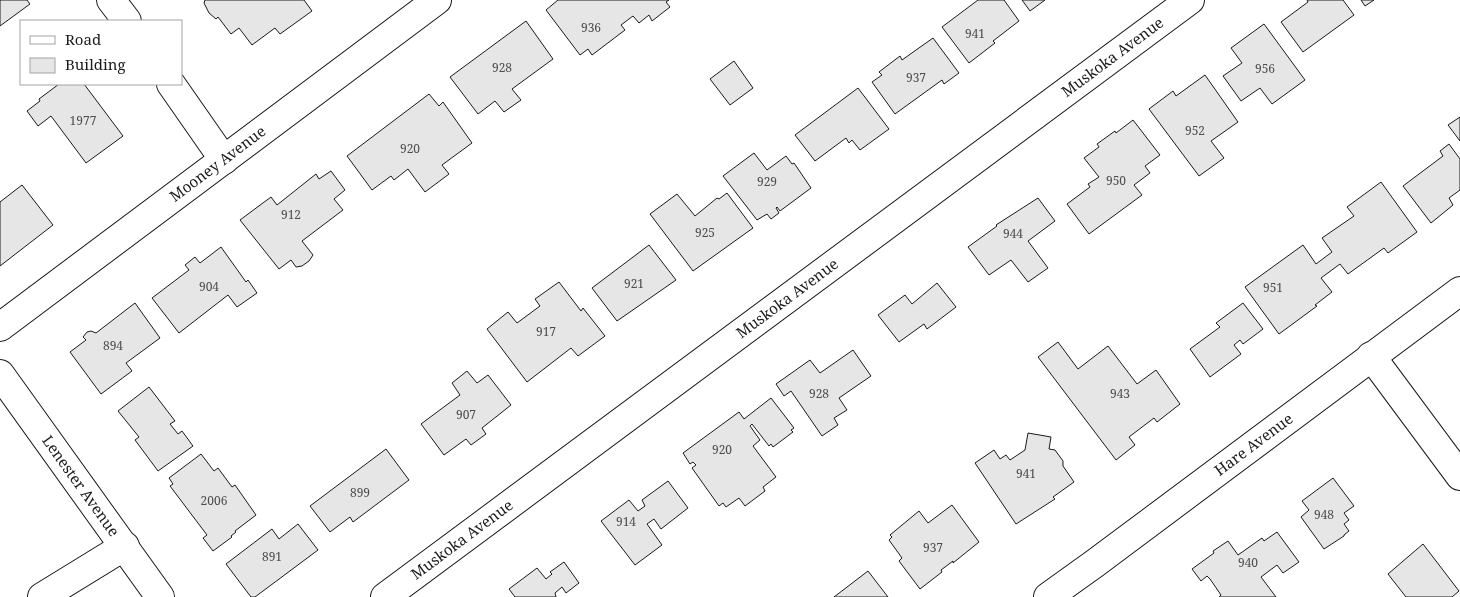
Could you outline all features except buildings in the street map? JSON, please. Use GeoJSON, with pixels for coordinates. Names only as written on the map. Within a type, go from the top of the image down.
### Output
{"type":"FeatureCollection","features":[{"type":"Feature","properties":{"kind":"street"},"geometry":{"type":"LineString","coordinates":[[111,0],[126,20]]}},
{"type":"Feature","properties":{"kind":"street","name":"Mooney Avenue"},"geometry":{"type":"LineString","coordinates":[[0,327],[437,0]]}},
{"type":"Feature","properties":{"kind":"street","name":"Muskoka Avenue"},"geometry":{"type":"LineString","coordinates":[[385,597],[1190,0]]}},
{"type":"Feature","properties":{"kind":"street"},"geometry":{"type":"LineString","coordinates":[[172,85],[224,160]]}},
{"type":"Feature","properties":{"kind":"street","name":"Hare Avenue"},"geometry":{"type":"LineString","coordinates":[[1048,597],[1460,291]]}},
{"type":"Feature","properties":{"kind":"street"},"geometry":{"type":"LineString","coordinates":[[1371,356],[1460,476]]}},
{"type":"Feature","properties":{"kind":"street","name":"Lenester Avenue"},"geometry":{"type":"LineString","coordinates":[[0,374],[160,597]]}},
{"type":"Feature","properties":{"kind":"street"},"geometry":{"type":"LineString","coordinates":[[42,597],[125,546]]}}]}
